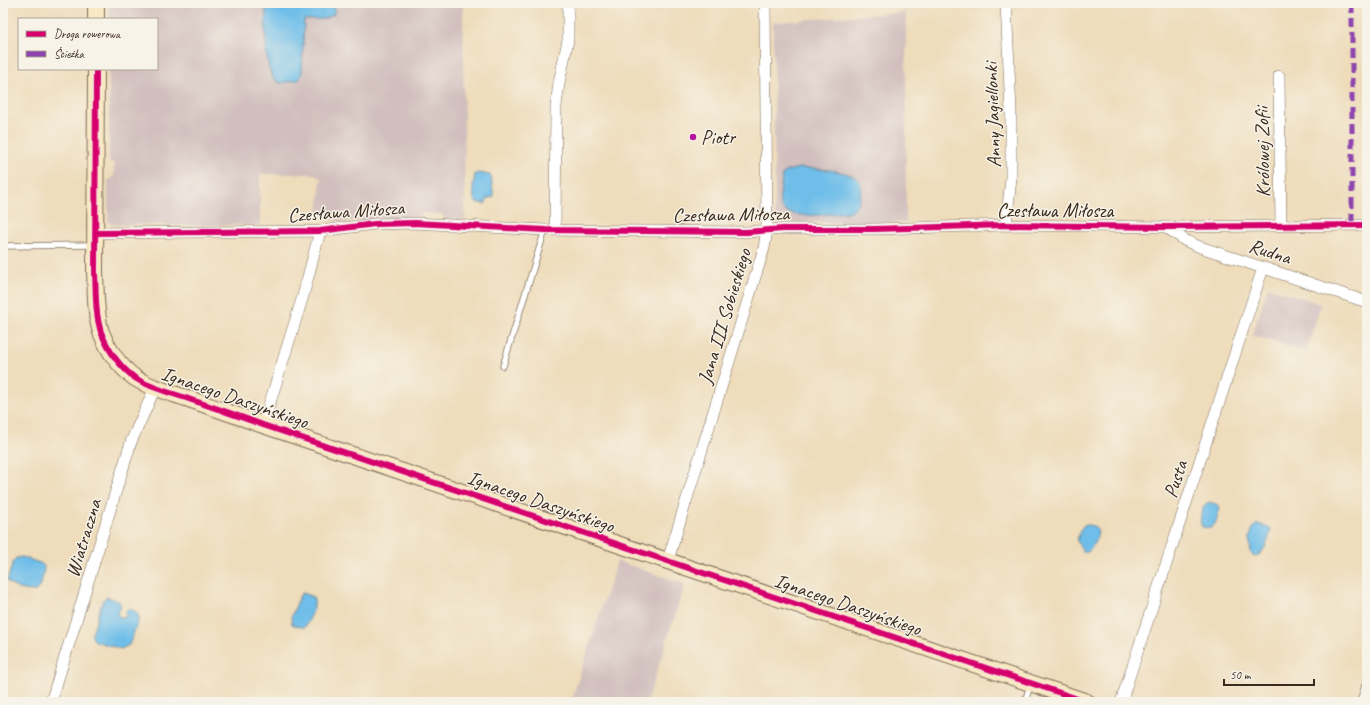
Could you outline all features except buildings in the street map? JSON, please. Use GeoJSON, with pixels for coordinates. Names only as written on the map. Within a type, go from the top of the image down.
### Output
{"type":"FeatureCollection","features":[{"type":"Feature","properties":{"kind":"street"},"geometry":{"type":"LineString","coordinates":[[96,3],[96,18]]}},
{"type":"Feature","properties":{"kind":"street"},"geometry":{"type":"LineString","coordinates":[[550,230],[556,106],[568,40],[568,3]]}},
{"type":"Feature","properties":{"kind":"street","name":"Jana III Sobieskiego"},"geometry":{"type":"LineString","coordinates":[[668,560],[764,248],[768,230],[765,3]]}},
{"type":"Feature","properties":{"kind":"street","name":"Anny Jagiellonki"},"geometry":{"type":"LineString","coordinates":[[1006,3],[1011,112],[1012,178],[1006,224]]}},
{"type":"Feature","properties":{"kind":"street","name":"Ignacego Daszyńskiego"},"geometry":{"type":"LineString","coordinates":[[96,70],[95,239],[96,301],[98,318],[101,331],[114,357],[136,378],[154,388],[1087,702]]}},
{"type":"Feature","properties":{"kind":"street","name":"Królowej Zofii"},"geometry":{"type":"LineString","coordinates":[[1279,76],[1282,226]]}},
{"type":"Feature","properties":{"kind":"street","name":"Czesława Miłosza"},"geometry":{"type":"LineString","coordinates":[[95,239],[320,231],[374,224],[415,223],[550,230],[746,232],[768,230],[875,229],[1006,224],[1166,227],[1367,225]]}},
{"type":"Feature","properties":{"kind":"street","name":"Rudna"},"geometry":{"type":"LineString","coordinates":[[1166,227],[1186,241],[1200,248],[1367,302]]}},
{"type":"Feature","properties":{"kind":"street"},"geometry":{"type":"LineString","coordinates":[[263,425],[303,296],[320,231]]}},
{"type":"Feature","properties":{"kind":"street","name":"Pusta"},"geometry":{"type":"LineString","coordinates":[[1121,702],[1263,268]]}},
{"type":"Feature","properties":{"kind":"street","name":"Wiatraczna"},"geometry":{"type":"LineString","coordinates":[[51,702],[132,442],[154,388]]}},
{"type":"Feature","properties":{"kind":"lane"},"geometry":{"type":"LineString","coordinates":[[503,366],[550,230]]}},
{"type":"Feature","properties":{"kind":"lane"},"geometry":{"type":"LineString","coordinates":[[3,246],[95,239]]}},
{"type":"Feature","properties":{"kind":"lane"},"geometry":{"type":"LineString","coordinates":[[1360,702],[1367,679]]}},
{"type":"Feature","properties":{"kind":"lane"},"geometry":{"type":"LineString","coordinates":[[1024,702],[1031,683]]}},
{"type":"Feature","properties":{"kind":"shaded area"},"geometry":{"type":"Polygon","coordinates":[[[109,3],[463,3],[465,220],[445,220],[441,214],[422,213],[418,219],[339,222],[331,218],[318,216],[321,179],[315,174],[260,174],[260,225],[112,225],[108,221],[108,180],[114,176],[114,163],[109,162],[109,70],[158,70],[158,18],[109,18],[109,3]]]}},
{"type":"Feature","properties":{"kind":"shaded area"},"geometry":{"type":"Polygon","coordinates":[[[906,12],[906,222],[787,223],[780,220],[775,215],[773,22],[906,12]]]}},
{"type":"Feature","properties":{"kind":"shaded area"},"geometry":{"type":"Polygon","coordinates":[[[1268,287],[1321,304],[1306,352],[1252,335],[1268,287]]]}},
{"type":"Feature","properties":{"kind":"shaded area"},"geometry":{"type":"Polygon","coordinates":[[[617,561],[685,584],[647,702],[571,702],[617,561]]]}},
{"type":"Feature","properties":{"kind":"water"},"geometry":{"type":"Polygon","coordinates":[[[266,3],[335,3],[334,14],[324,19],[304,20],[302,74],[299,80],[281,83],[277,82],[271,74],[266,44],[266,3]]]}},
{"type":"Feature","properties":{"kind":"water"},"geometry":{"type":"Polygon","coordinates":[[[799,168],[831,170],[855,177],[861,186],[860,199],[857,206],[849,212],[821,215],[799,215],[790,213],[783,209],[780,203],[782,175],[787,171],[799,168]]]}},
{"type":"Feature","properties":{"kind":"water"},"geometry":{"type":"Polygon","coordinates":[[[479,173],[490,175],[491,177],[494,197],[488,198],[485,204],[476,202],[474,199],[473,186],[475,174],[479,173]]]}},
{"type":"Feature","properties":{"kind":"water"},"geometry":{"type":"Polygon","coordinates":[[[1208,502],[1216,504],[1220,509],[1215,524],[1211,528],[1202,527],[1200,521],[1202,510],[1208,502]]]}},
{"type":"Feature","properties":{"kind":"water"},"geometry":{"type":"Polygon","coordinates":[[[1257,524],[1266,526],[1271,530],[1263,550],[1255,557],[1252,555],[1250,539],[1252,531],[1257,524]]]}},
{"type":"Feature","properties":{"kind":"water"},"geometry":{"type":"Polygon","coordinates":[[[1084,525],[1091,525],[1095,527],[1098,534],[1088,552],[1083,552],[1077,541],[1080,530],[1084,525]]]}},
{"type":"Feature","properties":{"kind":"water"},"geometry":{"type":"Polygon","coordinates":[[[22,557],[40,563],[44,566],[42,580],[36,591],[20,589],[7,581],[13,562],[16,558],[22,557]]]}},
{"type":"Feature","properties":{"kind":"water"},"geometry":{"type":"Polygon","coordinates":[[[303,593],[313,597],[314,605],[305,627],[300,627],[292,624],[291,618],[300,595],[303,593]]]}},
{"type":"Feature","properties":{"kind":"water"},"geometry":{"type":"Polygon","coordinates":[[[107,597],[119,601],[121,607],[117,614],[119,617],[126,617],[126,611],[128,609],[132,609],[138,614],[139,619],[129,645],[121,649],[95,641],[92,637],[103,600],[107,597]]]}},
{"type":"Feature","properties":{"kind":"marked path"},"geometry":{"type":"LineString","coordinates":[[1352,3],[1352,225]]}},
{"type":"Feature","properties":{"kind":"cycle path"},"geometry":{"type":"LineString","coordinates":[[96,70],[96,302],[101,332],[107,345],[119,363],[135,378],[158,389],[263,425],[1087,702]]}},
{"type":"Feature","properties":{"kind":"cycle path"},"geometry":{"type":"LineString","coordinates":[[95,233],[320,231],[375,224],[415,223],[545,230],[746,232],[783,229],[875,229],[1006,225],[1166,227],[1367,225]]}},
{"type":"Feature","properties":{"kind":"place","name":"Piotr"},"geometry":{"type":"Point","coordinates":[693,137]}}]}
